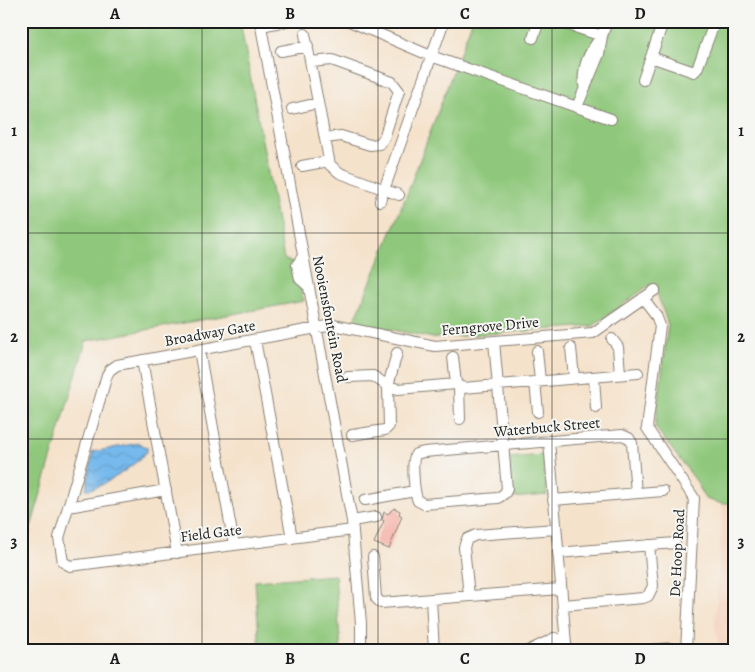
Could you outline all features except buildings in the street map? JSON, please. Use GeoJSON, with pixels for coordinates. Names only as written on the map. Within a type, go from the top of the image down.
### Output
{"type":"FeatureCollection","features":[{"type":"Feature","properties":{"kind":"street"},"geometry":{"type":"LineString","coordinates":[[260,24],[286,21]]}},
{"type":"Feature","properties":{"kind":"street"},"geometry":{"type":"LineString","coordinates":[[349,21],[431,56],[610,119]]}},
{"type":"Feature","properties":{"kind":"street"},"geometry":{"type":"LineString","coordinates":[[380,201],[444,21]]}},
{"type":"Feature","properties":{"kind":"street"},"geometry":{"type":"LineString","coordinates":[[533,38],[539,21]]}},
{"type":"Feature","properties":{"kind":"street"},"geometry":{"type":"LineString","coordinates":[[556,21],[602,36]]}},
{"type":"Feature","properties":{"kind":"street"},"geometry":{"type":"LineString","coordinates":[[577,107],[584,86],[599,54],[607,21]]}},
{"type":"Feature","properties":{"kind":"street"},"geometry":{"type":"LineString","coordinates":[[641,21],[662,25],[643,80]]}},
{"type":"Feature","properties":{"kind":"street"},"geometry":{"type":"LineString","coordinates":[[651,57],[694,72],[697,69],[715,21]]}},
{"type":"Feature","properties":{"kind":"street","name":"Nooiensfontein Road"},"geometry":{"type":"LineString","coordinates":[[260,24],[353,526],[362,623],[367,651]]}},
{"type":"Feature","properties":{"kind":"street"},"geometry":{"type":"LineString","coordinates":[[305,34],[329,161],[336,171],[399,195]]}},
{"type":"Feature","properties":{"kind":"street"},"geometry":{"type":"LineString","coordinates":[[281,51],[308,46]]}},
{"type":"Feature","properties":{"kind":"street"},"geometry":{"type":"LineString","coordinates":[[311,62],[332,60],[392,82],[399,91],[384,138],[379,144],[370,145],[341,136],[324,138]]}},
{"type":"Feature","properties":{"kind":"street"},"geometry":{"type":"LineString","coordinates":[[292,109],[318,103]]}},
{"type":"Feature","properties":{"kind":"street"},"geometry":{"type":"LineString","coordinates":[[302,166],[329,161]]}},
{"type":"Feature","properties":{"kind":"street","name":"Ferngrove Drive"},"geometry":{"type":"LineString","coordinates":[[316,328],[341,326],[432,346],[595,332],[655,290]]}},
{"type":"Feature","properties":{"kind":"street","name":"De Hoop Road"},"geometry":{"type":"LineString","coordinates":[[643,298],[656,315],[660,326],[647,428],[694,498],[686,651]]}},
{"type":"Feature","properties":{"kind":"street","name":"Broadway Gate"},"geometry":{"type":"LineString","coordinates":[[68,507],[110,370],[117,365],[316,328]]}},
{"type":"Feature","properties":{"kind":"street"},"geometry":{"type":"LineString","coordinates":[[612,339],[618,347],[620,374]]}},
{"type":"Feature","properties":{"kind":"street"},"geometry":{"type":"LineString","coordinates":[[255,340],[292,538]]}},
{"type":"Feature","properties":{"kind":"street"},"geometry":{"type":"LineString","coordinates":[[365,500],[415,491],[418,501],[424,504],[502,496],[507,488],[494,341]]}},
{"type":"Feature","properties":{"kind":"street"},"geometry":{"type":"LineString","coordinates":[[571,348],[574,378]]}},
{"type":"Feature","properties":{"kind":"street"},"geometry":{"type":"LineString","coordinates":[[199,350],[234,545]]}},
{"type":"Feature","properties":{"kind":"street"},"geometry":{"type":"LineString","coordinates":[[537,351],[538,412]]}},
{"type":"Feature","properties":{"kind":"street"},"geometry":{"type":"LineString","coordinates":[[352,435],[388,427],[388,386],[397,353]]}},
{"type":"Feature","properties":{"kind":"street"},"geometry":{"type":"LineString","coordinates":[[453,357],[460,419]]}},
{"type":"Feature","properties":{"kind":"street"},"geometry":{"type":"LineString","coordinates":[[142,360],[177,553]]}},
{"type":"Feature","properties":{"kind":"street"},"geometry":{"type":"LineString","coordinates":[[348,377],[373,376],[388,386],[398,389],[457,385],[463,388],[638,373]]}},
{"type":"Feature","properties":{"kind":"street"},"geometry":{"type":"LineString","coordinates":[[594,376],[596,408]]}},
{"type":"Feature","properties":{"kind":"street","name":"Waterbuck Street"},"geometry":{"type":"LineString","coordinates":[[415,491],[413,459],[416,454],[503,445],[628,437],[633,445],[636,493]]}},
{"type":"Feature","properties":{"kind":"street"},"geometry":{"type":"LineString","coordinates":[[548,442],[567,649]]}},
{"type":"Feature","properties":{"kind":"street"},"geometry":{"type":"LineString","coordinates":[[68,507],[166,490]]}},
{"type":"Feature","properties":{"kind":"street"},"geometry":{"type":"LineString","coordinates":[[553,500],[664,491]]}},
{"type":"Feature","properties":{"kind":"street","name":"Field Gate"},"geometry":{"type":"LineString","coordinates":[[68,507],[59,538],[63,562],[72,566],[292,538],[353,526],[376,517]]}},
{"type":"Feature","properties":{"kind":"street"},"geometry":{"type":"LineString","coordinates":[[469,596],[464,547],[467,539],[476,535],[556,529]]}},
{"type":"Feature","properties":{"kind":"street"},"geometry":{"type":"LineString","coordinates":[[558,553],[675,543]]}},
{"type":"Feature","properties":{"kind":"street"},"geometry":{"type":"LineString","coordinates":[[562,605],[648,596],[653,586],[649,545]]}},
{"type":"Feature","properties":{"kind":"street"},"geometry":{"type":"LineString","coordinates":[[373,557],[377,600],[382,603],[560,588]]}},
{"type":"Feature","properties":{"kind":"street"},"geometry":{"type":"LineString","coordinates":[[431,599],[434,651]]}},
{"type":"Feature","properties":{"kind":"street"},"geometry":{"type":"LineString","coordinates":[[547,651],[547,646],[554,639],[563,621]]}},
{"type":"Feature","properties":{"kind":"street","name":"Nooiensfontein Road"},"geometry":{"type":"LineString","coordinates":[[361,651],[362,623]]}},
{"type":"Feature","properties":{"kind":"street"},"geometry":{"type":"LineString","coordinates":[[554,639],[567,649]]}},
{"type":"Feature","properties":{"kind":"street"},"geometry":{"type":"LineString","coordinates":[[528,651],[554,639]]}},
{"type":"Feature","properties":{"kind":"street"},"geometry":{"type":"LineString","coordinates":[[639,651],[670,648]]}},
{"type":"Feature","properties":{"kind":"shaded area"},"geometry":{"type":"Polygon","coordinates":[[[734,502],[734,651],[720,651],[715,624],[723,504],[734,502]]]}},
{"type":"Feature","properties":{"kind":"green space"},"geometry":{"type":"Polygon","coordinates":[[[21,21],[240,21],[284,259],[293,263],[304,301],[86,341],[26,544],[21,574],[21,21]]]}},
{"type":"Feature","properties":{"kind":"green space"},"geometry":{"type":"Polygon","coordinates":[[[472,21],[734,21],[734,502],[723,504],[705,499],[697,482],[655,427],[668,325],[657,293],[651,284],[593,326],[433,338],[354,322],[407,194],[472,21]]]}},
{"type":"Feature","properties":{"kind":"green space"},"geometry":{"type":"Polygon","coordinates":[[[543,455],[547,495],[512,498],[508,458],[543,455]]]}},
{"type":"Feature","properties":{"kind":"green space"},"geometry":{"type":"Polygon","coordinates":[[[335,575],[341,651],[260,651],[255,581],[335,575]]]}},
{"type":"Feature","properties":{"kind":"water"},"geometry":{"type":"Polygon","coordinates":[[[138,443],[147,447],[147,451],[137,462],[100,486],[86,489],[93,452],[138,443]]]}}]}
